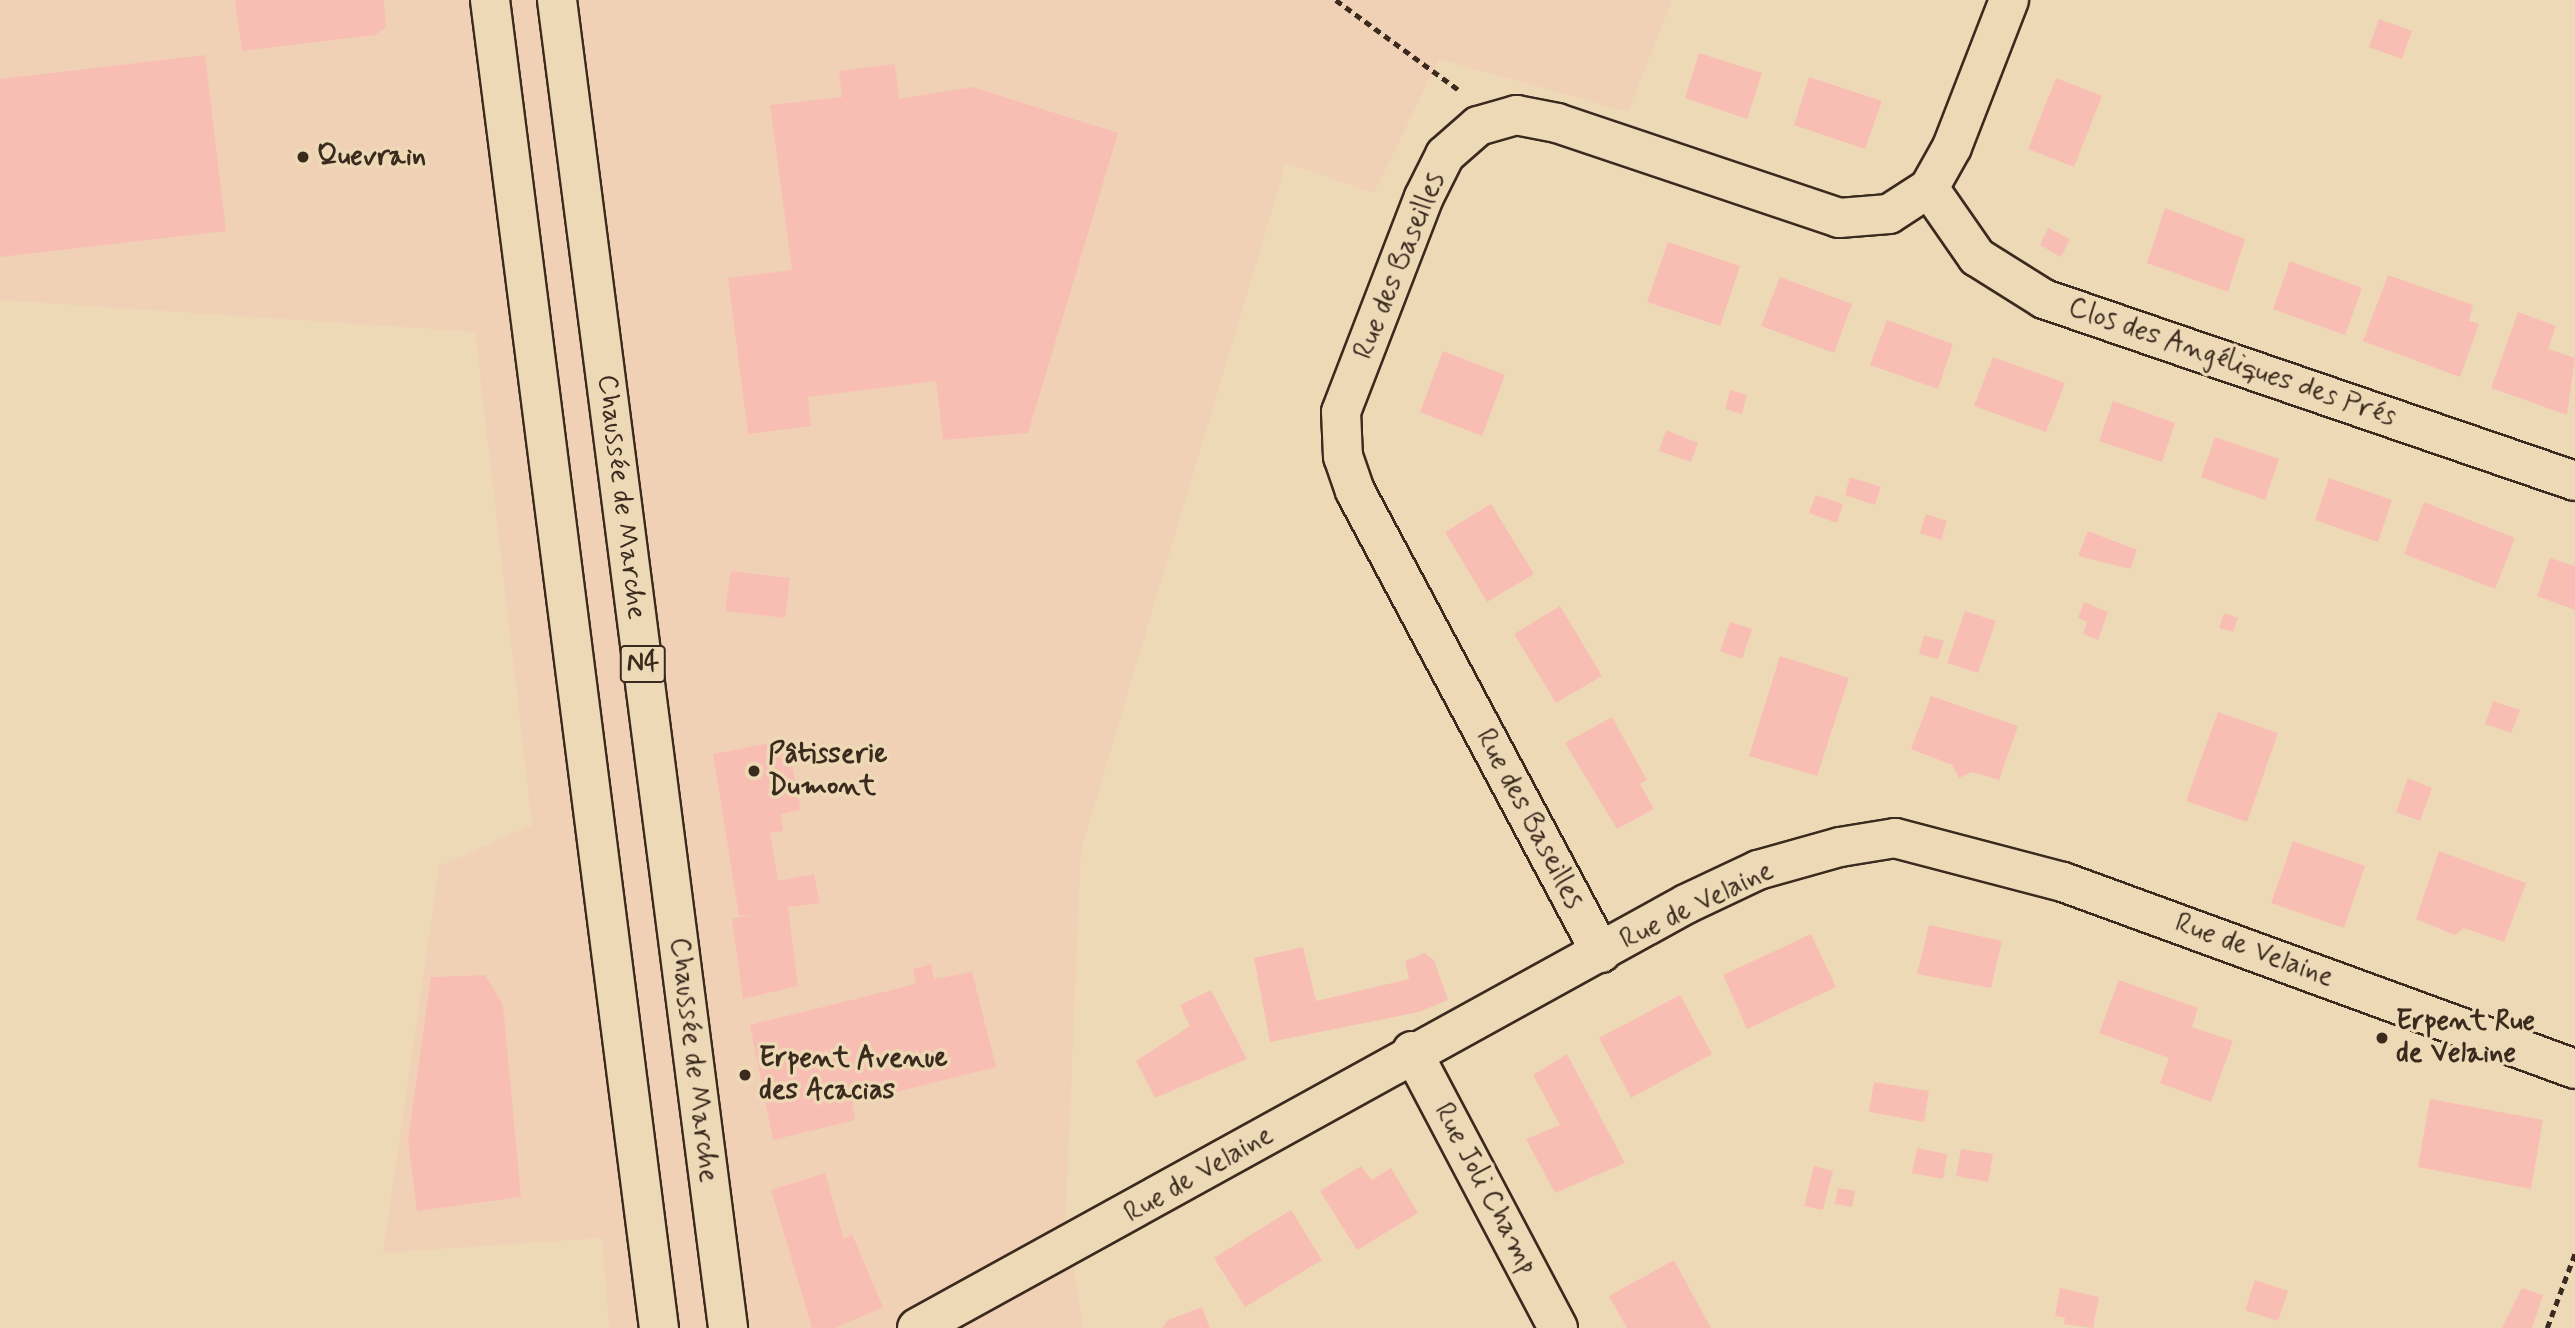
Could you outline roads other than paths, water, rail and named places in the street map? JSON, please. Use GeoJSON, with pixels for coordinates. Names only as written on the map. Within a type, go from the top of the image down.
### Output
{"type":"FeatureCollection","features":[{"type":"Feature","properties":{"kind":"street","name":"N4"},"geometry":{"type":"LineString","coordinates":[[490,0],[659,1328]]}},
{"type":"Feature","properties":{"kind":"street","name":"Chaussée de Marche"},"geometry":{"type":"LineString","coordinates":[[557,0],[728,1328]]}},
{"type":"Feature","properties":{"kind":"street","name":"Rue des Baseilles"},"geometry":{"type":"LineString","coordinates":[[1601,953],[1355,491],[1343,457],[1341,412],[1445,155],[1478,126],[1516,115],[1557,123],[1839,218],[1889,214],[1929,188],[1952,147],[2009,0]]}},
{"type":"Feature","properties":{"kind":"street","name":"Clos des Angéliques des Prés"},"geometry":{"type":"LineString","coordinates":[[1929,188],[1977,257],[2044,299],[2575,481]]}},
{"type":"Feature","properties":{"kind":"street","name":"Rue de Velaine"},"geometry":{"type":"LineString","coordinates":[[917,1328],[1186,1184],[1412,1051],[1758,870],[1895,838],[2063,882],[2575,1069]]}},
{"type":"Feature","properties":{"kind":"street","name":"Rue Joli Champ"},"geometry":{"type":"LineString","coordinates":[[1412,1051],[1558,1328]]}},
{"type":"Feature","properties":{"kind":"place","name":"Quevrain"},"geometry":{"type":"Point","coordinates":[303,157]}},
{"type":"Feature","properties":{"kind":"place","name":"Pâtisserie Dumont"},"geometry":{"type":"Point","coordinates":[754,771]}},
{"type":"Feature","properties":{"kind":"place","name":"Erpent Rue de Velaine"},"geometry":{"type":"Point","coordinates":[2382,1038]}},
{"type":"Feature","properties":{"kind":"place","name":"Erpent Avenue des Acacias"},"geometry":{"type":"Point","coordinates":[745,1075]}}]}
